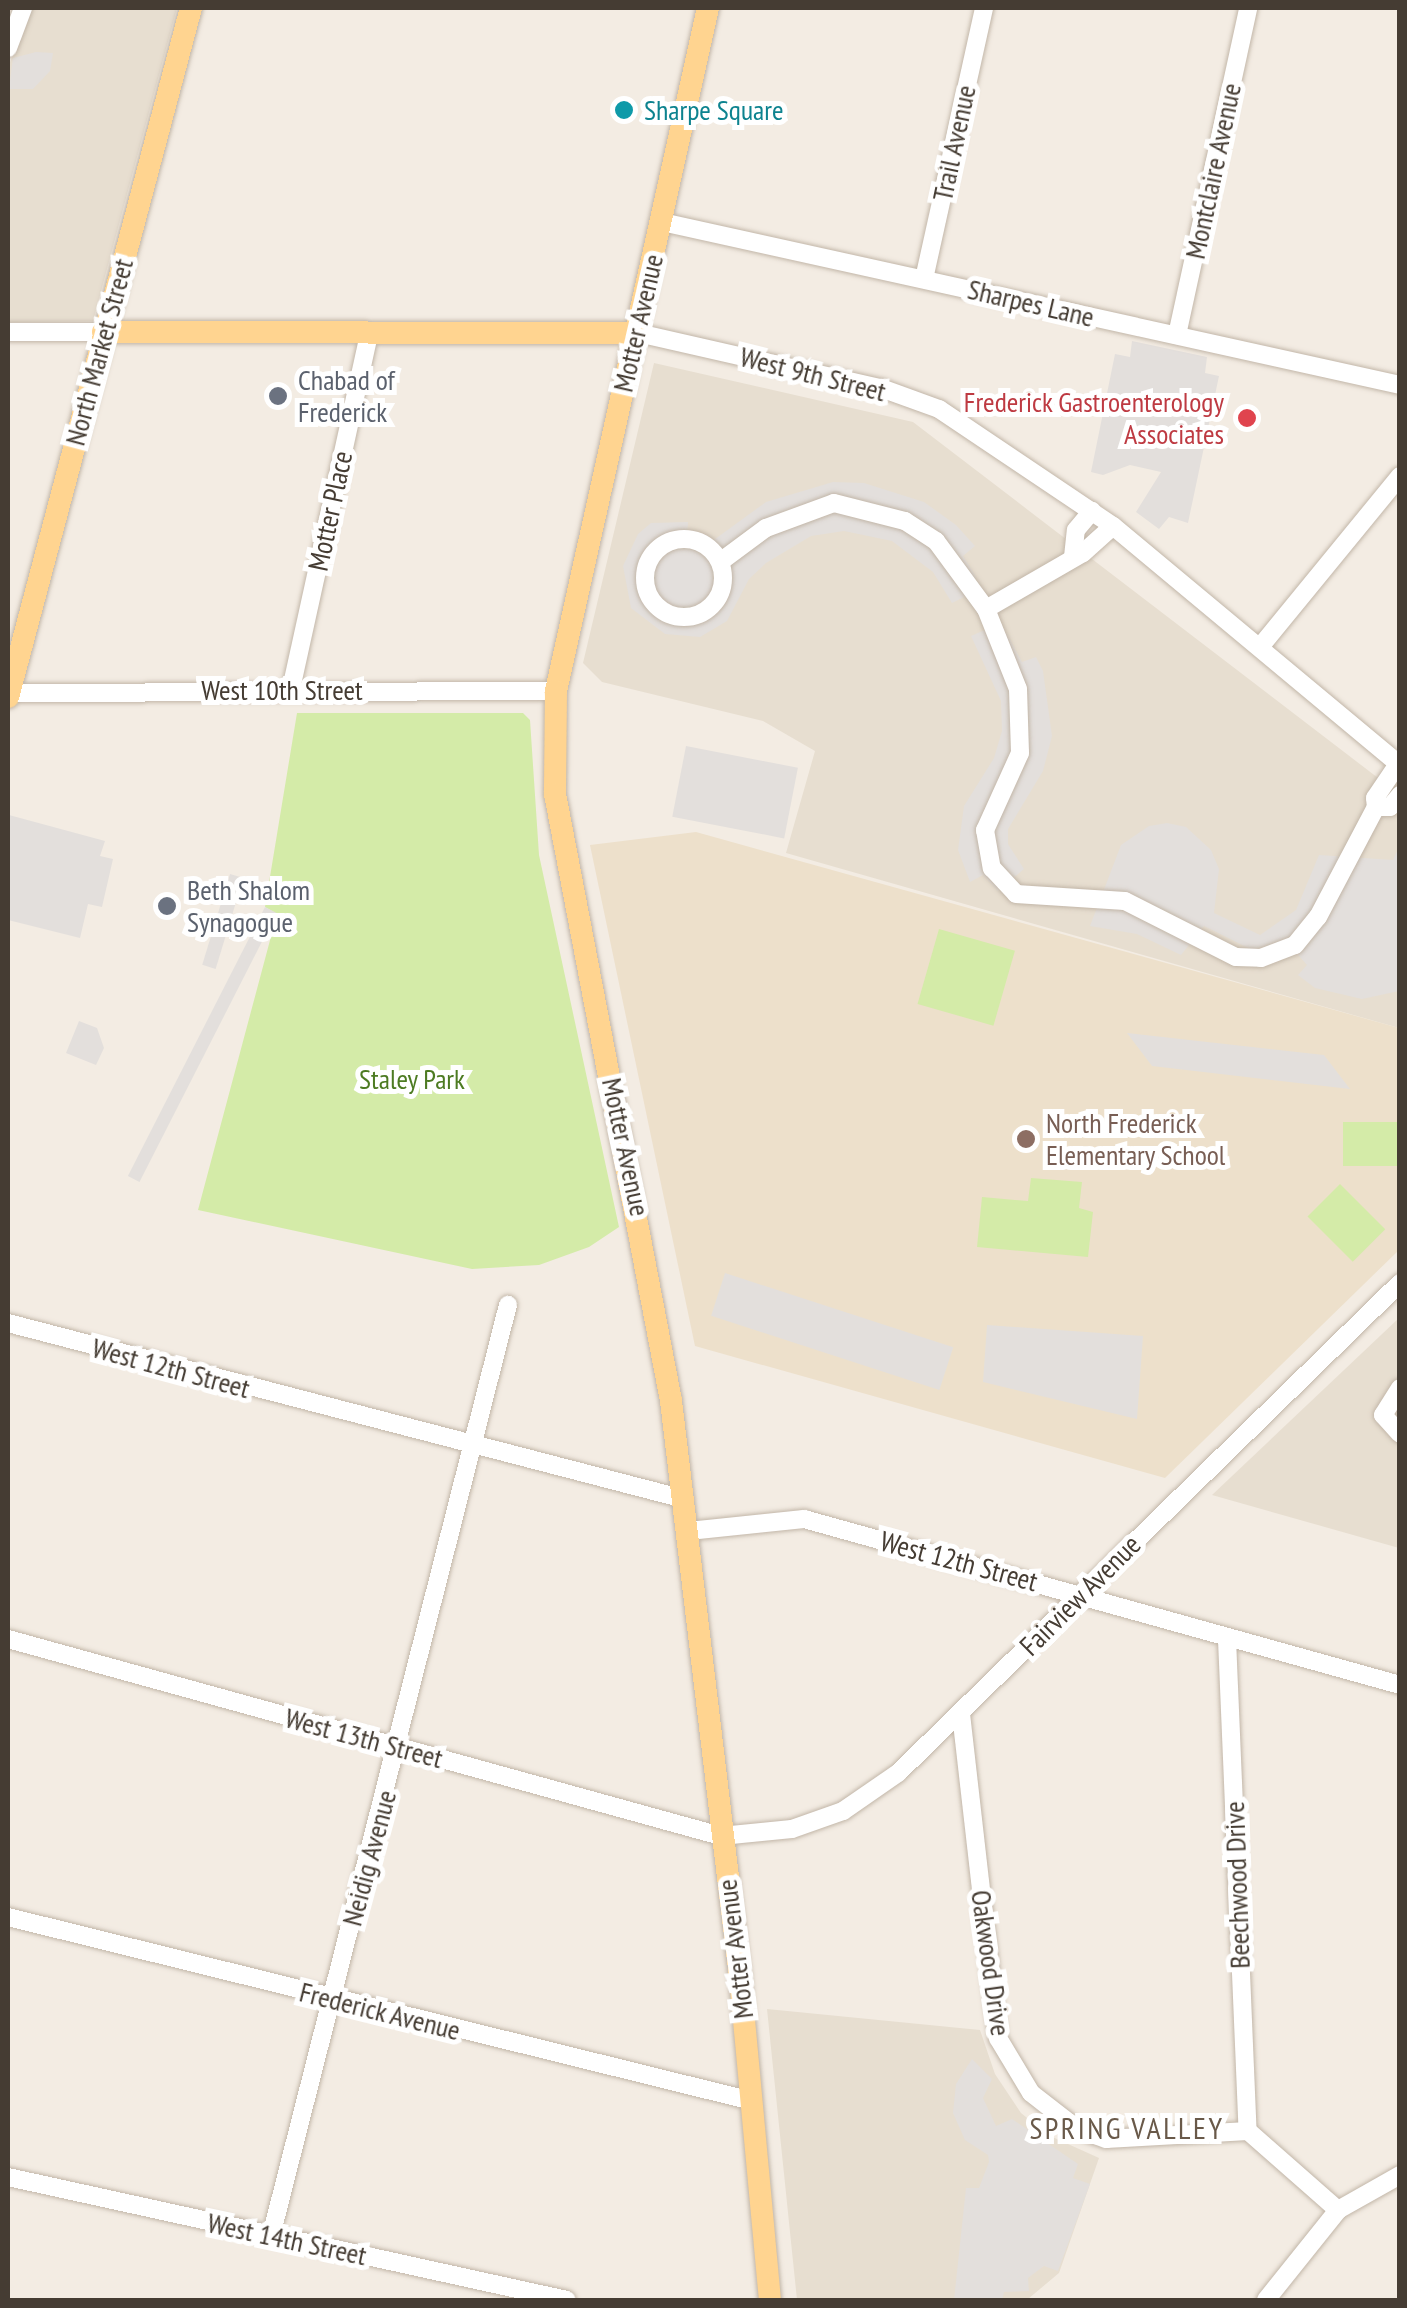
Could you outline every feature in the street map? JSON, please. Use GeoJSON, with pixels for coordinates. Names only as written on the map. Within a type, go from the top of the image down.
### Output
{"type":"FeatureCollection","features":[{"type":"Feature","properties":{"kind":"main road","name":"North Market Street"},"geometry":{"type":"LineString","coordinates":[[8,695],[191,8]]}},
{"type":"Feature","properties":{"kind":"main road","name":"Motter Avenue"},"geometry":{"type":"LineString","coordinates":[[708,8],[556,691],[561,834],[644,1239],[684,1500],[752,2101],[770,2300]]}},
{"type":"Feature","properties":{"kind":"main road","name":"West 9th Street"},"geometry":{"type":"LineString","coordinates":[[104,332],[638,332]]}},
{"type":"Feature","properties":{"kind":"street"},"geometry":{"type":"LineString","coordinates":[[8,48],[23,8]]}},
{"type":"Feature","properties":{"kind":"street","name":"Trail Avenue"},"geometry":{"type":"LineString","coordinates":[[924,279],[984,8]]}},
{"type":"Feature","properties":{"kind":"street","name":"Montclaire Avenue"},"geometry":{"type":"LineString","coordinates":[[1177,336],[1248,8]]}},
{"type":"Feature","properties":{"kind":"street","name":"Sharpes Lane"},"geometry":{"type":"LineString","coordinates":[[662,222],[1400,385]]}},
{"type":"Feature","properties":{"kind":"street"},"geometry":{"type":"LineString","coordinates":[[8,332],[104,332]]}},
{"type":"Feature","properties":{"kind":"street","name":"West 9th Street"},"geometry":{"type":"LineString","coordinates":[[638,332],[882,388],[939,409],[1112,526],[1399,764]]}},
{"type":"Feature","properties":{"kind":"street","name":"Motter Place"},"geometry":{"type":"LineString","coordinates":[[291,688],[369,333]]}},
{"type":"Feature","properties":{"kind":"street"},"geometry":{"type":"LineString","coordinates":[[1260,647],[1400,476]]}},
{"type":"Feature","properties":{"kind":"street"},"geometry":{"type":"LineString","coordinates":[[720,562],[799,514],[856,504],[905,521],[936,541],[986,609],[1018,689],[1024,723],[1020,753],[990,809],[986,848],[998,879],[1016,894],[1125,901],[1236,958],[1262,958],[1295,945],[1318,917],[1376,807],[1374,798],[1399,764]]}},
{"type":"Feature","properties":{"kind":"street"},"geometry":{"type":"LineString","coordinates":[[1073,557],[1076,530],[1092,511]]}},
{"type":"Feature","properties":{"kind":"street"},"geometry":{"type":"LineString","coordinates":[[986,609],[1073,557],[1112,526]]}},
{"type":"Feature","properties":{"kind":"street"},"geometry":{"type":"LineString","coordinates":[[675,539],[702,542],[720,562],[718,598],[698,614],[662,611],[646,591],[646,564],[675,539]]}},
{"type":"Feature","properties":{"kind":"street","name":"West 10th Street"},"geometry":{"type":"LineString","coordinates":[[8,695],[291,688],[556,691]]}},
{"type":"Feature","properties":{"kind":"street"},"geometry":{"type":"LineString","coordinates":[[1376,807],[1390,807],[1400,796]]}},
{"type":"Feature","properties":{"kind":"street","name":"Fairview Avenue"},"geometry":{"type":"LineString","coordinates":[[721,1836],[792,1829],[843,1811],[898,1773],[1400,1284]]}},
{"type":"Feature","properties":{"kind":"street","name":"Neidig Avenue"},"geometry":{"type":"LineString","coordinates":[[271,2236],[397,1748],[468,1448],[508,1305]]}},
{"type":"Feature","properties":{"kind":"street","name":"West 12th Street"},"geometry":{"type":"LineString","coordinates":[[8,1323],[468,1448],[684,1500]]}},
{"type":"Feature","properties":{"kind":"street"},"geometry":{"type":"LineString","coordinates":[[1400,1388],[1390,1394],[1383,1415],[1400,1434]]}},
{"type":"Feature","properties":{"kind":"street","name":"West 12th Street"},"geometry":{"type":"LineString","coordinates":[[688,1531],[804,1519],[1400,1685]]}},
{"type":"Feature","properties":{"kind":"street","name":"West 13th Street"},"geometry":{"type":"LineString","coordinates":[[8,1639],[721,1836]]}},
{"type":"Feature","properties":{"kind":"street","name":"Beechwood Drive"},"geometry":{"type":"LineString","coordinates":[[1227,1639],[1248,2131]]}},
{"type":"Feature","properties":{"kind":"street","name":"Oakwood Drive"},"geometry":{"type":"LineString","coordinates":[[960,1714],[998,2038],[1030,2094],[1077,2129],[1106,2139],[1248,2131]]}},
{"type":"Feature","properties":{"kind":"street","name":"Frederick Avenue"},"geometry":{"type":"LineString","coordinates":[[8,1918],[752,2101]]}},
{"type":"Feature","properties":{"kind":"street"},"geometry":{"type":"LineString","coordinates":[[1248,2131],[1338,2210]]}},
{"type":"Feature","properties":{"kind":"street"},"geometry":{"type":"LineString","coordinates":[[1266,2300],[1338,2210],[1400,2175]]}},
{"type":"Feature","properties":{"kind":"street","name":"West 14th Street"},"geometry":{"type":"LineString","coordinates":[[8,2177],[567,2300]]}},
{"type":"Feature","properties":{"kind":"shaded area"},"geometry":{"type":"Polygon","coordinates":[[[32,8],[177,8],[93,321],[8,322],[8,67],[32,8]]]}},
{"type":"Feature","properties":{"kind":"shaded area"},"geometry":{"type":"Polygon","coordinates":[[[36,52],[53,53],[50,71],[33,89],[9,89],[13,58],[36,52]]]}},
{"type":"Feature","properties":{"kind":"shaded area"},"geometry":{"type":"Polygon","coordinates":[[[1132,341],[1207,357],[1205,373],[1219,376],[1188,523],[1169,517],[1159,529],[1136,512],[1161,472],[1130,465],[1103,475],[1091,472],[1115,354],[1130,357],[1132,341]]]}},
{"type":"Feature","properties":{"kind":"shaded area"},"geometry":{"type":"Polygon","coordinates":[[[654,363],[913,422],[1399,794],[1399,1028],[786,853],[815,751],[763,721],[602,682],[583,663],[654,363]]]}},
{"type":"Feature","properties":{"kind":"shaded area"},"geometry":{"type":"Polygon","coordinates":[[[833,482],[864,483],[924,502],[956,525],[975,546],[963,556],[976,577],[964,597],[952,603],[933,572],[892,541],[844,531],[811,536],[766,563],[749,579],[727,621],[700,637],[665,634],[631,608],[623,566],[638,534],[651,523],[688,522],[687,536],[711,542],[766,502],[833,482]]]}},
{"type":"Feature","properties":{"kind":"shaded area"},"geometry":{"type":"Polygon","coordinates":[[[1001,623],[1022,662],[1036,657],[1043,671],[1052,736],[1043,771],[1008,829],[1008,844],[1024,869],[998,891],[983,875],[970,882],[958,850],[964,806],[994,758],[1002,731],[1001,701],[971,636],[1001,623]]]}},
{"type":"Feature","properties":{"kind":"shaded area"},"geometry":{"type":"Polygon","coordinates":[[[686,746],[798,768],[784,838],[672,817],[686,746]]]}},
{"type":"Feature","properties":{"kind":"shaded area"},"geometry":{"type":"Polygon","coordinates":[[[9,815],[105,841],[100,856],[113,859],[102,907],[88,904],[80,938],[8,920],[9,815]]]}},
{"type":"Feature","properties":{"kind":"shaded area"},"geometry":{"type":"Polygon","coordinates":[[[1167,823],[1186,827],[1211,850],[1219,869],[1214,913],[1260,935],[1296,910],[1319,855],[1393,860],[1399,847],[1399,991],[1362,999],[1315,988],[1298,975],[1307,965],[1285,940],[1252,950],[1204,926],[1181,955],[1137,934],[1090,926],[1121,845],[1149,826],[1167,823]]]}},
{"type":"Feature","properties":{"kind":"shaded area","name":"North Frederick Elementary School"},"geometry":{"type":"Polygon","coordinates":[[[696,832],[1399,1028],[1399,1250],[1165,1478],[695,1346],[590,845],[696,832]]]}},
{"type":"Feature","properties":{"kind":"shaded area"},"geometry":{"type":"Polygon","coordinates":[[[230,874],[243,878],[216,969],[202,965],[230,874]]]}},
{"type":"Feature","properties":{"kind":"shaded area"},"geometry":{"type":"Polygon","coordinates":[[[265,907],[277,913],[139,1182],[128,1176],[265,907]]]}},
{"type":"Feature","properties":{"kind":"shaded area"},"geometry":{"type":"Polygon","coordinates":[[[79,1021],[97,1028],[104,1048],[96,1065],[66,1053],[79,1021]]]}},
{"type":"Feature","properties":{"kind":"shaded area"},"geometry":{"type":"Polygon","coordinates":[[[1127,1033],[1324,1055],[1350,1089],[1152,1066],[1127,1033]]]}},
{"type":"Feature","properties":{"kind":"shaded area"},"geometry":{"type":"Polygon","coordinates":[[[725,1273],[953,1347],[939,1390],[711,1316],[725,1273]]]}},
{"type":"Feature","properties":{"kind":"shaded area"},"geometry":{"type":"Polygon","coordinates":[[[1399,1318],[1399,1548],[1212,1495],[1399,1318]]]}},
{"type":"Feature","properties":{"kind":"shaded area"},"geometry":{"type":"Polygon","coordinates":[[[987,1325],[1143,1336],[1137,1419],[983,1382],[987,1325]]]}},
{"type":"Feature","properties":{"kind":"shaded area"},"geometry":{"type":"Polygon","coordinates":[[[767,2009],[980,2030],[995,2074],[1021,2113],[1048,2135],[1099,2158],[1059,2273],[1028,2299],[797,2300],[767,2009]]]}},
{"type":"Feature","properties":{"kind":"shaded area"},"geometry":{"type":"Polygon","coordinates":[[[972,2059],[992,2079],[983,2098],[996,2126],[1012,2119],[1078,2164],[1073,2178],[1090,2184],[1058,2271],[1044,2266],[1028,2278],[1029,2291],[1004,2292],[1002,2300],[954,2300],[966,2188],[979,2188],[989,2162],[988,2155],[965,2140],[953,2113],[956,2084],[972,2059]]]}},
{"type":"Feature","properties":{"kind":"green space","name":"Staley Park"},"geometry":{"type":"Polygon","coordinates":[[[297,713],[523,713],[530,720],[539,855],[619,1227],[589,1247],[539,1265],[472,1269],[198,1210],[277,914],[265,907],[297,713]]]}},
{"type":"Feature","properties":{"kind":"green space"},"geometry":{"type":"Polygon","coordinates":[[[939,929],[1015,951],[993,1026],[918,1004],[939,929]]]}},
{"type":"Feature","properties":{"kind":"green space"},"geometry":{"type":"Polygon","coordinates":[[[1343,1122],[1399,1122],[1399,1166],[1343,1166],[1343,1122]]]}},
{"type":"Feature","properties":{"kind":"green space"},"geometry":{"type":"Polygon","coordinates":[[[1031,1178],[1082,1182],[1079,1208],[1093,1212],[1088,1257],[977,1247],[982,1197],[1028,1201],[1031,1178]]]}},
{"type":"Feature","properties":{"kind":"green space"},"geometry":{"type":"Polygon","coordinates":[[[1340,1184],[1385,1229],[1353,1262],[1307,1217],[1340,1184]]]}},
{"type":"Feature","properties":{"kind":"place","name":"Sharpe Square"},"geometry":{"type":"Point","coordinates":[624,110]}},
{"type":"Feature","properties":{"kind":"place","name":"Chabad of Frederick"},"geometry":{"type":"Point","coordinates":[278,396]}},
{"type":"Feature","properties":{"kind":"place","name":"Frederick Gastroenterology Associates"},"geometry":{"type":"Point","coordinates":[1247,418]}},
{"type":"Feature","properties":{"kind":"place","name":"Beth Shalom Synagogue"},"geometry":{"type":"Point","coordinates":[167,906]}},
{"type":"Feature","properties":{"kind":"place","name":"North Frederick Elementary School"},"geometry":{"type":"Point","coordinates":[1026,1139]}},
{"type":"Feature","properties":{"kind":"district","name":"SPRING VALLEY"},"geometry":{"type":"Point","coordinates":[1127,2128]}}]}
